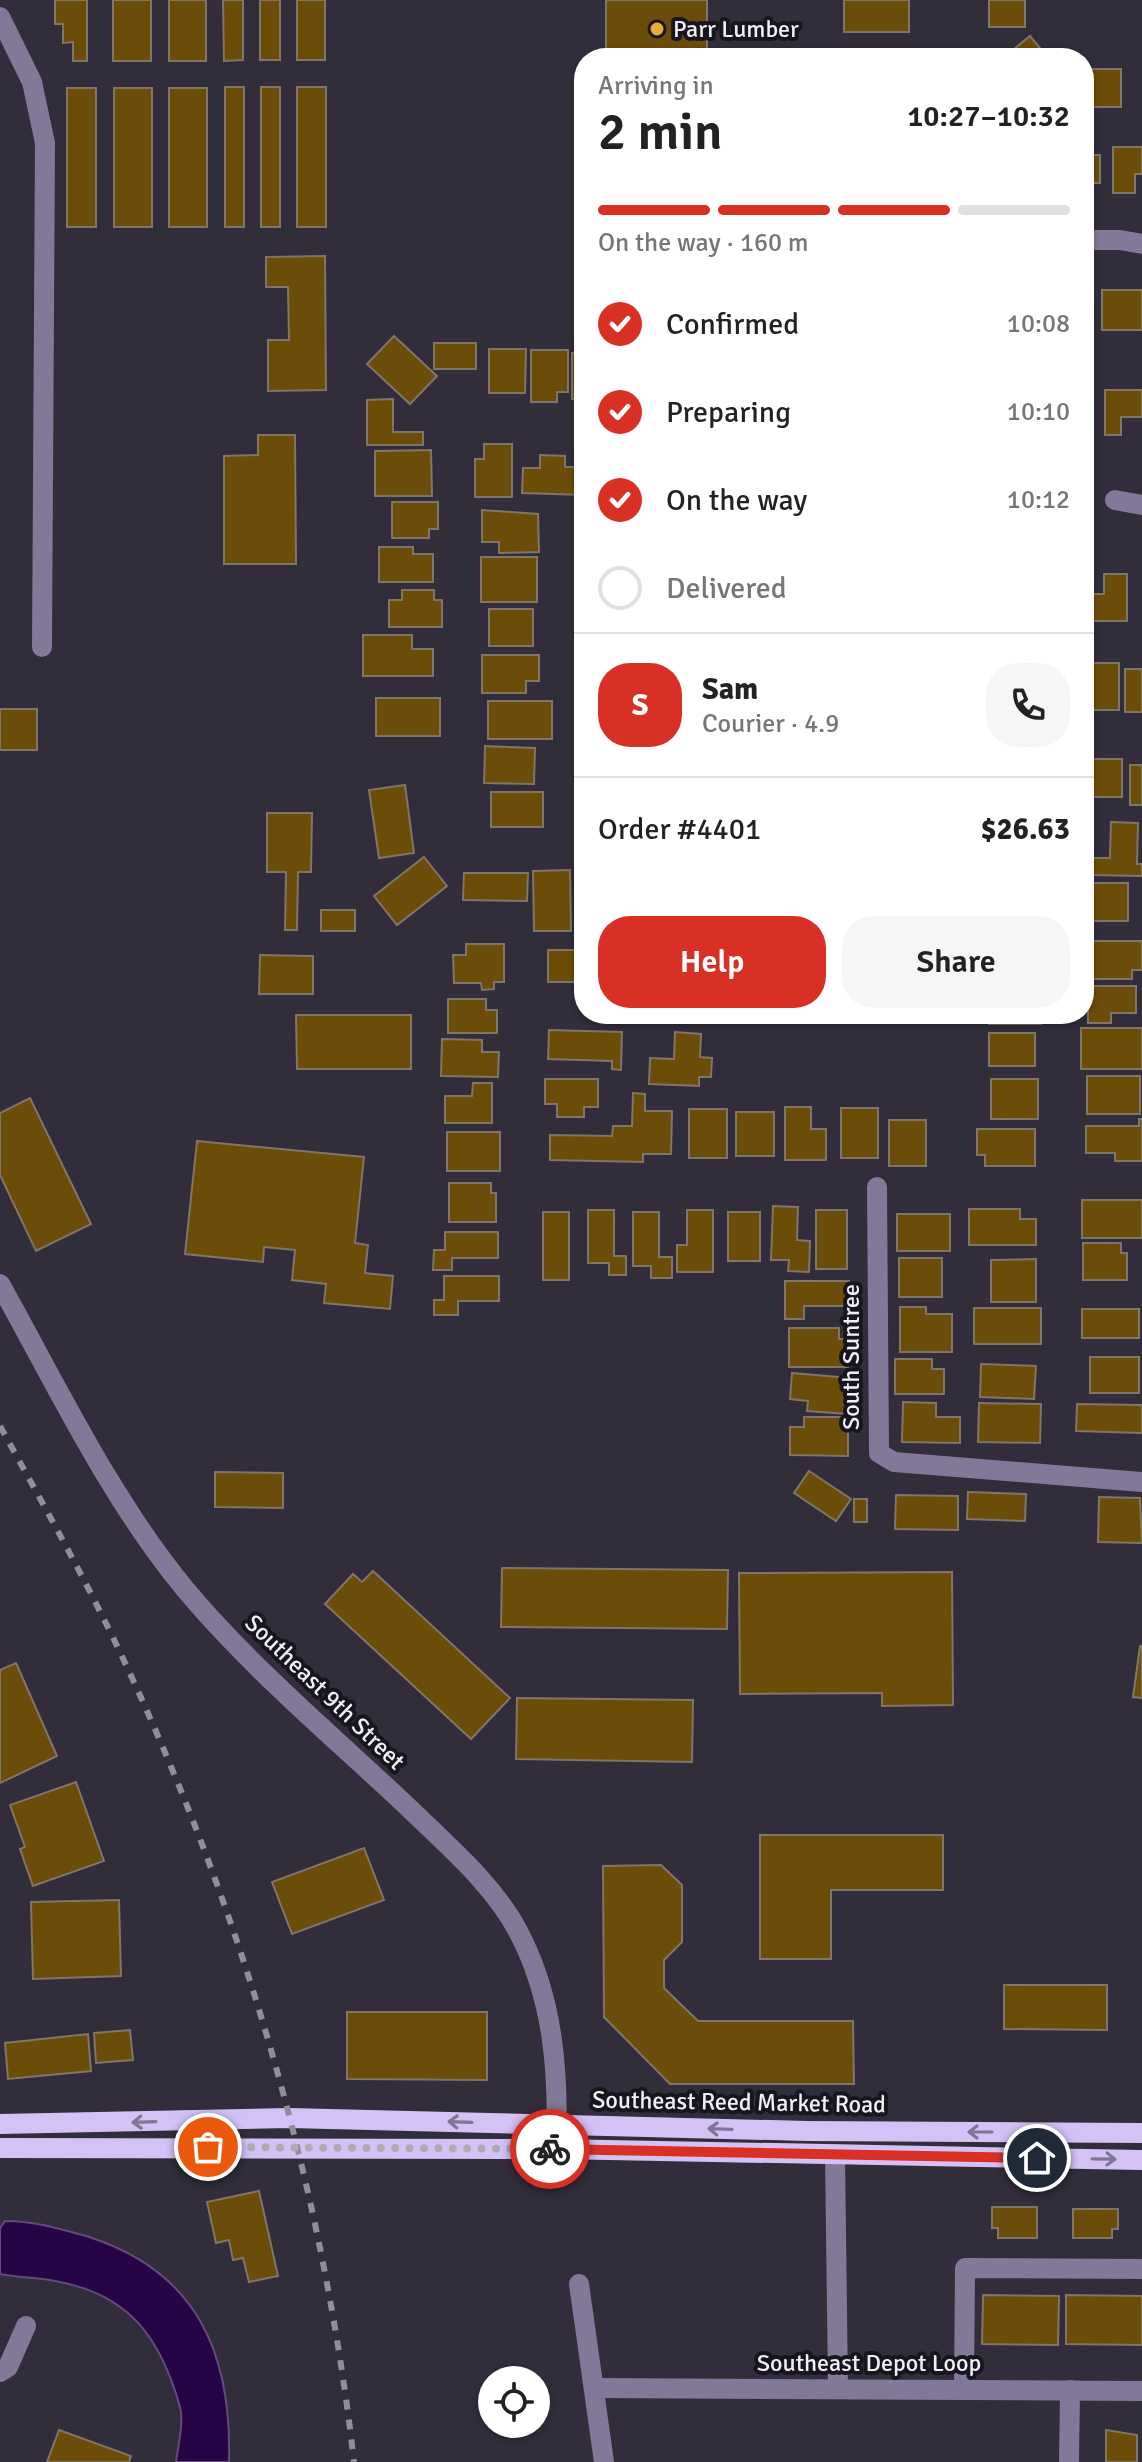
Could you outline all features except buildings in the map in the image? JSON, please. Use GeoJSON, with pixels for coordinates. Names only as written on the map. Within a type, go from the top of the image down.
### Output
{"type":"FeatureCollection","features":[{"type":"Feature","properties":{"kind":"main road","name":"Southeast Reed Market Road"},"geometry":{"type":"LineString","coordinates":[[0,2124],[289,2118],[807,2131],[1142,2133]]}},
{"type":"Feature","properties":{"kind":"main road","name":"Southeast Reed Market Road"},"geometry":{"type":"LineString","coordinates":[[0,2148],[556,2149],[1142,2160]]}},
{"type":"Feature","properties":{"kind":"street"},"geometry":{"type":"LineString","coordinates":[[0,17],[32,82],[45,143],[42,647]]}},
{"type":"Feature","properties":{"kind":"street"},"geometry":{"type":"LineString","coordinates":[[1094,240],[1142,244]]}},
{"type":"Feature","properties":{"kind":"street"},"geometry":{"type":"LineString","coordinates":[[1115,500],[1142,505]]}},
{"type":"Feature","properties":{"kind":"street","name":"South Suntree"},"geometry":{"type":"LineString","coordinates":[[877,1187],[876,1440],[879,1453],[894,1462],[1142,1482]]}},
{"type":"Feature","properties":{"kind":"street","name":"Southeast 9th Street"},"geometry":{"type":"LineString","coordinates":[[0,1284],[122,1499],[186,1590],[247,1654],[451,1849],[493,1895],[518,1930],[538,1977],[550,2019],[556,2149]]}},
{"type":"Feature","properties":{"kind":"street"},"geometry":{"type":"LineString","coordinates":[[835,2154],[838,2388]]}},
{"type":"Feature","properties":{"kind":"street"},"geometry":{"type":"LineString","coordinates":[[964,2390],[965,2268],[1142,2269]]}},
{"type":"Feature","properties":{"kind":"street"},"geometry":{"type":"LineString","coordinates":[[579,2284],[604,2462]]}},
{"type":"Feature","properties":{"kind":"street"},"geometry":{"type":"LineString","coordinates":[[0,2372],[8,2367],[26,2326]]}},
{"type":"Feature","properties":{"kind":"street","name":"Southeast Depot Loop"},"geometry":{"type":"LineString","coordinates":[[596,2388],[1142,2391]]}},
{"type":"Feature","properties":{"kind":"street"},"geometry":{"type":"LineString","coordinates":[[1069,2462],[1070,2390]]}},
{"type":"Feature","properties":{"kind":"shaded area"},"geometry":{"type":"Polygon","coordinates":[[[5,2221],[58,2228],[126,2252],[157,2272],[182,2295],[201,2322],[215,2353],[224,2387],[229,2462],[176,2462],[181,2413],[172,2383],[152,2341],[122,2309],[81,2287],[0,2274],[0,2228],[5,2221]]]}},
{"type":"Feature","properties":{"kind":"railway"},"geometry":{"type":"LineString","coordinates":[[0,1426],[82,1576],[127,1667],[169,1762],[242,1957],[273,2056],[322,2257],[354,2462]]}},
{"type":"Feature","properties":{"kind":"way so far"},"geometry":{"type":"LineString","coordinates":[[208,2147],[550,2149]]}},
{"type":"Feature","properties":{"kind":"place","name":"Parr Lumber"},"geometry":{"type":"Point","coordinates":[657,29]}},
{"type":"Feature","properties":{"kind":"route"},"geometry":{"type":"LineString","coordinates":[[550,2149],[1037,2158]]}}]}
